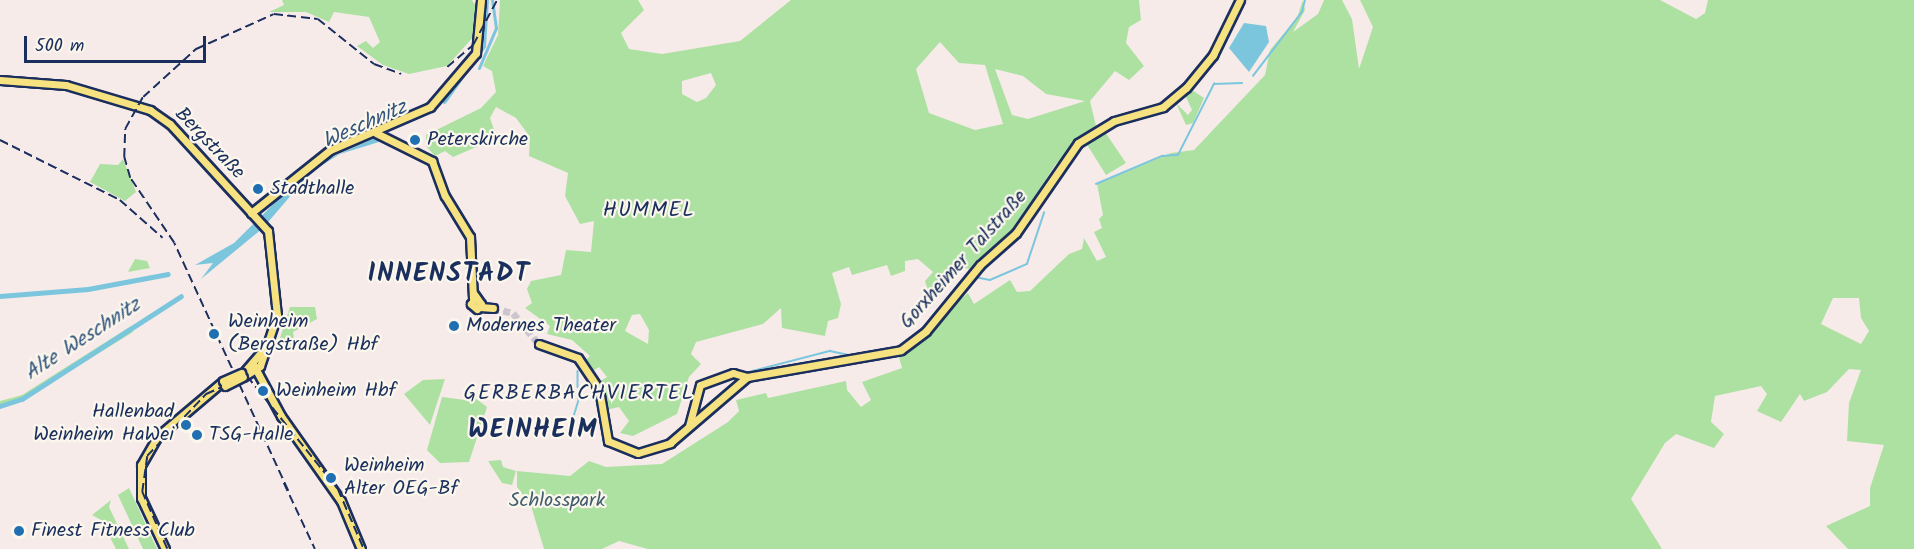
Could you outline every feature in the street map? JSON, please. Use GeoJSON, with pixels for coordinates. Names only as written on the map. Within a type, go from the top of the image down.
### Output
{"type":"FeatureCollection","features":[{"type":"Feature","properties":{"kind":"main road"},"geometry":{"type":"LineString","coordinates":[[255,212],[275,192],[330,150],[382,135],[430,107],[472,60],[480,38],[481,0]]}},
{"type":"Feature","properties":{"kind":"main road","name":"Gorxheimer Talstraße"},"geometry":{"type":"LineString","coordinates":[[743,378],[876,359],[906,347],[1024,223],[1078,143],[1111,122],[1163,107],[1186,88],[1213,55],[1240,0]]}},
{"type":"Feature","properties":{"kind":"main road","name":"Bergstraße"},"geometry":{"type":"LineString","coordinates":[[0,80],[66,85],[150,110],[170,124],[255,212],[273,244],[278,307],[268,343],[255,371]]}},
{"type":"Feature","properties":{"kind":"main road"},"geometry":{"type":"LineString","coordinates":[[382,135],[432,161],[445,196],[468,232],[480,302]]}},
{"type":"Feature","properties":{"kind":"main road"},"geometry":{"type":"LineString","coordinates":[[539,344],[578,358],[599,389],[607,439],[632,453],[664,447],[689,426],[694,417],[700,385],[733,373],[743,378],[694,417]]}},
{"type":"Feature","properties":{"kind":"main road"},"geometry":{"type":"LineString","coordinates":[[167,549],[143,491],[146,462],[161,439],[224,384],[243,374],[255,371],[341,501],[361,549]]}},
{"type":"Feature","properties":{"kind":"green space"},"geometry":{"type":"Polygon","coordinates":[[[282,0],[472,0],[479,11],[476,34],[447,66],[409,74],[383,65],[357,46],[366,41],[373,48],[380,42],[369,17],[334,12],[329,22],[306,12],[269,12],[284,5],[282,0]]]}},
{"type":"Feature","properties":{"kind":"green space"},"geometry":{"type":"Polygon","coordinates":[[[500,0],[638,0],[644,10],[621,33],[629,49],[662,54],[740,41],[791,0],[1139,0],[1141,20],[1129,27],[1126,43],[1144,66],[1129,80],[1115,71],[1090,101],[1096,126],[1055,165],[1010,235],[969,269],[962,267],[929,294],[925,281],[933,272],[918,259],[905,261],[905,271],[891,276],[887,265],[852,275],[849,267],[832,273],[841,304],[838,318],[828,321],[825,336],[782,328],[781,308],[763,324],[696,342],[691,354],[701,364],[689,377],[677,414],[633,436],[620,433],[629,421],[619,407],[606,410],[599,382],[607,377],[599,367],[593,371],[585,360],[590,356],[572,340],[547,334],[550,326],[525,308],[532,303],[527,289],[531,281],[561,275],[566,250],[591,252],[594,221],[580,224],[565,196],[568,173],[529,156],[530,137],[516,118],[496,107],[490,118],[497,138],[453,157],[445,151],[435,156],[426,146],[426,135],[481,108],[496,92],[492,71],[483,66],[498,35],[500,0]],[[940,42],[916,69],[929,113],[975,130],[1003,124],[985,65],[959,63],[940,42]],[[995,69],[1012,115],[1028,119],[1085,101],[1046,94],[1023,76],[995,69]],[[711,73],[682,81],[682,94],[697,102],[706,98],[716,85],[711,73]],[[640,314],[632,315],[625,331],[648,344],[649,330],[640,314]]]}},
{"type":"Feature","properties":{"kind":"green space"},"geometry":{"type":"Polygon","coordinates":[[[1303,0],[1305,10],[1293,32],[1318,14],[1324,0],[1342,0],[1352,19],[1359,69],[1373,27],[1360,0],[1660,0],[1696,19],[1705,13],[1708,0],[1914,0],[1914,549],[1848,549],[1826,526],[1870,506],[1870,488],[1884,445],[1847,441],[1849,403],[1861,370],[1849,369],[1827,392],[1804,401],[1800,394],[1781,422],[1757,411],[1767,394],[1761,386],[1715,396],[1711,422],[1724,434],[1714,448],[1676,434],[1665,443],[1631,499],[1662,549],[648,549],[619,541],[602,549],[544,549],[531,506],[517,487],[517,471],[570,476],[589,461],[606,467],[662,464],[728,422],[739,411],[736,400],[766,393],[768,398],[846,381],[847,390],[861,407],[871,400],[862,382],[902,368],[898,354],[968,293],[974,304],[1010,280],[1017,292],[1030,291],[1069,254],[1082,249],[1084,238],[1097,261],[1106,257],[1094,232],[1102,228],[1099,219],[1103,215],[1097,184],[1171,153],[1194,150],[1265,75],[1270,50],[1297,18],[1303,0]],[[1833,298],[1821,324],[1861,344],[1869,331],[1861,318],[1859,298],[1833,298]]]}},
{"type":"Feature","properties":{"kind":"green space"},"geometry":{"type":"Polygon","coordinates":[[[1192,90],[1204,98],[1193,123],[1186,125],[1176,103],[1188,115],[1192,110],[1185,95],[1192,90]]]}},
{"type":"Feature","properties":{"kind":"green space"},"geometry":{"type":"Polygon","coordinates":[[[1105,132],[1126,163],[1106,175],[1086,143],[1105,132]]]}},
{"type":"Feature","properties":{"kind":"green space"},"geometry":{"type":"Polygon","coordinates":[[[123,159],[136,192],[125,201],[90,182],[100,164],[118,165],[123,159]]]}},
{"type":"Feature","properties":{"kind":"green space"},"geometry":{"type":"Polygon","coordinates":[[[135,259],[147,261],[150,268],[128,272],[135,259]]]}},
{"type":"Feature","properties":{"kind":"green space"},"geometry":{"type":"Polygon","coordinates":[[[290,307],[315,307],[317,319],[293,332],[295,344],[277,347],[290,307]]]}},
{"type":"Feature","properties":{"kind":"green space"},"geometry":{"type":"Polygon","coordinates":[[[131,326],[133,332],[75,368],[23,399],[0,406],[0,401],[22,395],[131,326]]]}},
{"type":"Feature","properties":{"kind":"green space"},"geometry":{"type":"Polygon","coordinates":[[[445,379],[430,425],[404,394],[423,380],[445,379]]]}},
{"type":"Feature","properties":{"kind":"green space"},"geometry":{"type":"Polygon","coordinates":[[[470,394],[487,407],[469,462],[440,463],[427,450],[442,397],[465,400],[470,394]]]}},
{"type":"Feature","properties":{"kind":"green space","name":"Schlosspark"},"geometry":{"type":"Polygon","coordinates":[[[501,460],[503,467],[516,471],[512,485],[502,483],[488,461],[501,460]]]}},
{"type":"Feature","properties":{"kind":"green space"},"geometry":{"type":"Polygon","coordinates":[[[129,488],[157,549],[143,549],[118,495],[129,488]]]}},
{"type":"Feature","properties":{"kind":"green space"},"geometry":{"type":"Polygon","coordinates":[[[111,500],[109,507],[129,549],[116,549],[101,520],[92,515],[111,500]]]}},
{"type":"Feature","properties":{"kind":"water"},"geometry":{"type":"Polygon","coordinates":[[[1244,23],[1266,26],[1269,42],[1249,72],[1229,48],[1244,23]]]}},
{"type":"Feature","properties":{"kind":"water"},"geometry":{"type":"Polygon","coordinates":[[[375,138],[379,142],[340,154],[311,172],[263,228],[201,279],[213,263],[195,265],[234,243],[312,166],[375,138]]]}},
{"type":"Feature","properties":{"kind":"waterway","name":"Weschnitz"},"geometry":{"type":"LineString","coordinates":[[444,101],[483,46],[486,0]]}},
{"type":"Feature","properties":{"kind":"waterway"},"geometry":{"type":"LineString","coordinates":[[479,68],[496,28],[492,0]]}},
{"type":"Feature","properties":{"kind":"waterway"},"geometry":{"type":"LineString","coordinates":[[1253,76],[1302,12],[1305,0]]}},
{"type":"Feature","properties":{"kind":"waterway"},"geometry":{"type":"LineString","coordinates":[[1096,184],[1162,156],[1178,155],[1214,84],[1242,83]]}},
{"type":"Feature","properties":{"kind":"waterway"},"geometry":{"type":"LineString","coordinates":[[975,277],[990,280],[1027,264],[1044,213]]}},
{"type":"Feature","properties":{"kind":"waterway"},"geometry":{"type":"LineString","coordinates":[[0,296],[88,289],[168,274]]}},
{"type":"Feature","properties":{"kind":"waterway","name":"Alte Weschnitz"},"geometry":{"type":"LineString","coordinates":[[0,406],[22,399],[181,296]]}},
{"type":"Feature","properties":{"kind":"waterway"},"geometry":{"type":"LineString","coordinates":[[745,373],[830,351],[849,355]]}},
{"type":"Feature","properties":{"kind":"waterway"},"geometry":{"type":"LineString","coordinates":[[578,371],[578,387]]}},
{"type":"Feature","properties":{"kind":"waterway"},"geometry":{"type":"LineString","coordinates":[[578,399],[579,390]]}},
{"type":"Feature","properties":{"kind":"waterway"},"geometry":{"type":"LineString","coordinates":[[574,415],[578,402]]}},
{"type":"Feature","properties":{"kind":"waterway"},"geometry":{"type":"LineString","coordinates":[[571,417],[574,430]]}},
{"type":"Feature","properties":{"kind":"tunnel"},"geometry":{"type":"LineString","coordinates":[[493,308],[513,313],[539,344]]}},
{"type":"Feature","properties":{"kind":"railway"},"geometry":{"type":"LineString","coordinates":[[447,67],[473,45],[497,0]]}},
{"type":"Feature","properties":{"kind":"railway"},"geometry":{"type":"LineString","coordinates":[[288,491],[174,243],[130,178],[124,157],[125,129],[143,97],[196,49],[274,14],[318,19],[374,64],[401,74]]}},
{"type":"Feature","properties":{"kind":"railway"},"geometry":{"type":"LineString","coordinates":[[0,140],[120,200],[163,238]]}},
{"type":"Feature","properties":{"kind":"railway"},"geometry":{"type":"LineString","coordinates":[[167,549],[142,492],[147,456],[206,394],[247,376],[338,489],[364,549]]}},
{"type":"Feature","properties":{"kind":"railway"},"geometry":{"type":"LineString","coordinates":[[284,483],[315,549]]}},
{"type":"Feature","properties":{"kind":"place","name":"Peterskirche"},"geometry":{"type":"Point","coordinates":[415,140]}},
{"type":"Feature","properties":{"kind":"place","name":"Stadthalle"},"geometry":{"type":"Point","coordinates":[258,189]}},
{"type":"Feature","properties":{"kind":"place","name":"Modernes Theater"},"geometry":{"type":"Point","coordinates":[454,326]}},
{"type":"Feature","properties":{"kind":"place","name":"Weinheim (Bergstraße) Hbf"},"geometry":{"type":"Point","coordinates":[214,334]}},
{"type":"Feature","properties":{"kind":"place","name":"Weinheim Hbf"},"geometry":{"type":"Point","coordinates":[263,391]}},
{"type":"Feature","properties":{"kind":"place","name":"Hallenbad Weinheim HaWei"},"geometry":{"type":"Point","coordinates":[186,425]}},
{"type":"Feature","properties":{"kind":"place","name":"TSG-Halle"},"geometry":{"type":"Point","coordinates":[197,435]}},
{"type":"Feature","properties":{"kind":"place","name":"Weinheim Alter OEG-Bf"},"geometry":{"type":"Point","coordinates":[331,478]}},
{"type":"Feature","properties":{"kind":"place","name":"Finest Fitness Club"},"geometry":{"type":"Point","coordinates":[19,531]}},
{"type":"Feature","properties":{"kind":"district","name":"HUMMEL"},"geometry":{"type":"Point","coordinates":[649,211]}},
{"type":"Feature","properties":{"kind":"district","name":"INNENSTADT"},"geometry":{"type":"Point","coordinates":[449,275]}},
{"type":"Feature","properties":{"kind":"district","name":"GERBERBACHVIERTEL"},"geometry":{"type":"Point","coordinates":[579,394]}},
{"type":"Feature","properties":{"kind":"district","name":"WEINHEIM"},"geometry":{"type":"Point","coordinates":[533,431]}}]}
